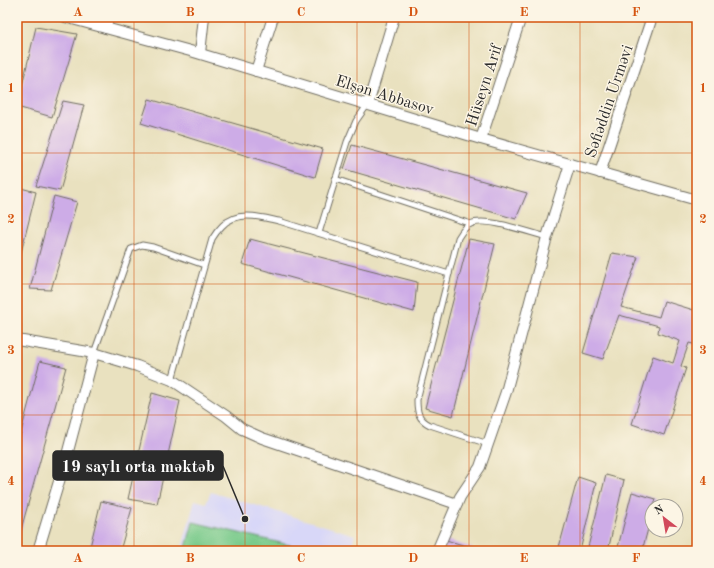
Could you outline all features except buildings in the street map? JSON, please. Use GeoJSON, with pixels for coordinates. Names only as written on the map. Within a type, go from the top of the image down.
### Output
{"type":"FeatureCollection","features":[{"type":"Feature","properties":{"kind":"street","name":"Elşən Abbasov"},"geometry":{"type":"LineString","coordinates":[[65,17],[200,54],[481,139],[697,200]]}},
{"type":"Feature","properties":{"kind":"street"},"geometry":{"type":"LineString","coordinates":[[106,28],[108,17]]}},
{"type":"Feature","properties":{"kind":"street"},"geometry":{"type":"LineString","coordinates":[[200,54],[204,17]]}},
{"type":"Feature","properties":{"kind":"street"},"geometry":{"type":"LineString","coordinates":[[256,71],[273,17]]}},
{"type":"Feature","properties":{"kind":"street"},"geometry":{"type":"LineString","coordinates":[[368,104],[394,17]]}},
{"type":"Feature","properties":{"kind":"street","name":"Hüseyn Arif"},"geometry":{"type":"LineString","coordinates":[[481,139],[520,17]]}},
{"type":"Feature","properties":{"kind":"street","name":"Səfiəddin Urməvi"},"geometry":{"type":"LineString","coordinates":[[600,173],[652,17]]}},
{"type":"Feature","properties":{"kind":"street"},"geometry":{"type":"LineString","coordinates":[[437,551],[460,497],[480,467],[506,392],[547,237],[570,164]]}},
{"type":"Feature","properties":{"kind":"street"},"geometry":{"type":"LineString","coordinates":[[17,340],[94,353],[137,366],[172,380],[226,416],[242,429],[457,504]]}},
{"type":"Feature","properties":{"kind":"street"},"geometry":{"type":"LineString","coordinates":[[38,551],[67,455],[94,353]]}},
{"type":"Feature","properties":{"kind":"lane"},"geometry":{"type":"LineString","coordinates":[[319,233],[351,131],[368,104]]}},
{"type":"Feature","properties":{"kind":"lane"},"geometry":{"type":"LineString","coordinates":[[335,180],[471,224],[482,222],[496,223],[547,237]]}},
{"type":"Feature","properties":{"kind":"lane"},"geometry":{"type":"LineString","coordinates":[[172,380],[212,239],[222,225],[238,216],[255,216],[279,221],[449,274]]}},
{"type":"Feature","properties":{"kind":"lane"},"geometry":{"type":"LineString","coordinates":[[471,224],[458,238],[417,400],[417,412],[422,421],[430,425],[488,444]]}},
{"type":"Feature","properties":{"kind":"lane"},"geometry":{"type":"LineString","coordinates":[[94,353],[131,249],[142,245],[153,247],[204,265]]}},
{"type":"Feature","properties":{"kind":"shaded area"},"geometry":{"type":"Polygon","coordinates":[[[211,492],[355,535],[350,551],[181,551],[195,500],[206,503],[211,492]]]}},
{"type":"Feature","properties":{"kind":"green space"},"geometry":{"type":"Polygon","coordinates":[[[193,522],[302,548],[301,551],[185,551],[193,522]]]}},
{"type":"Feature","properties":{"kind":"place","name":"19 saylı orta məktəb"},"geometry":{"type":"Point","coordinates":[245,519]}}]}
